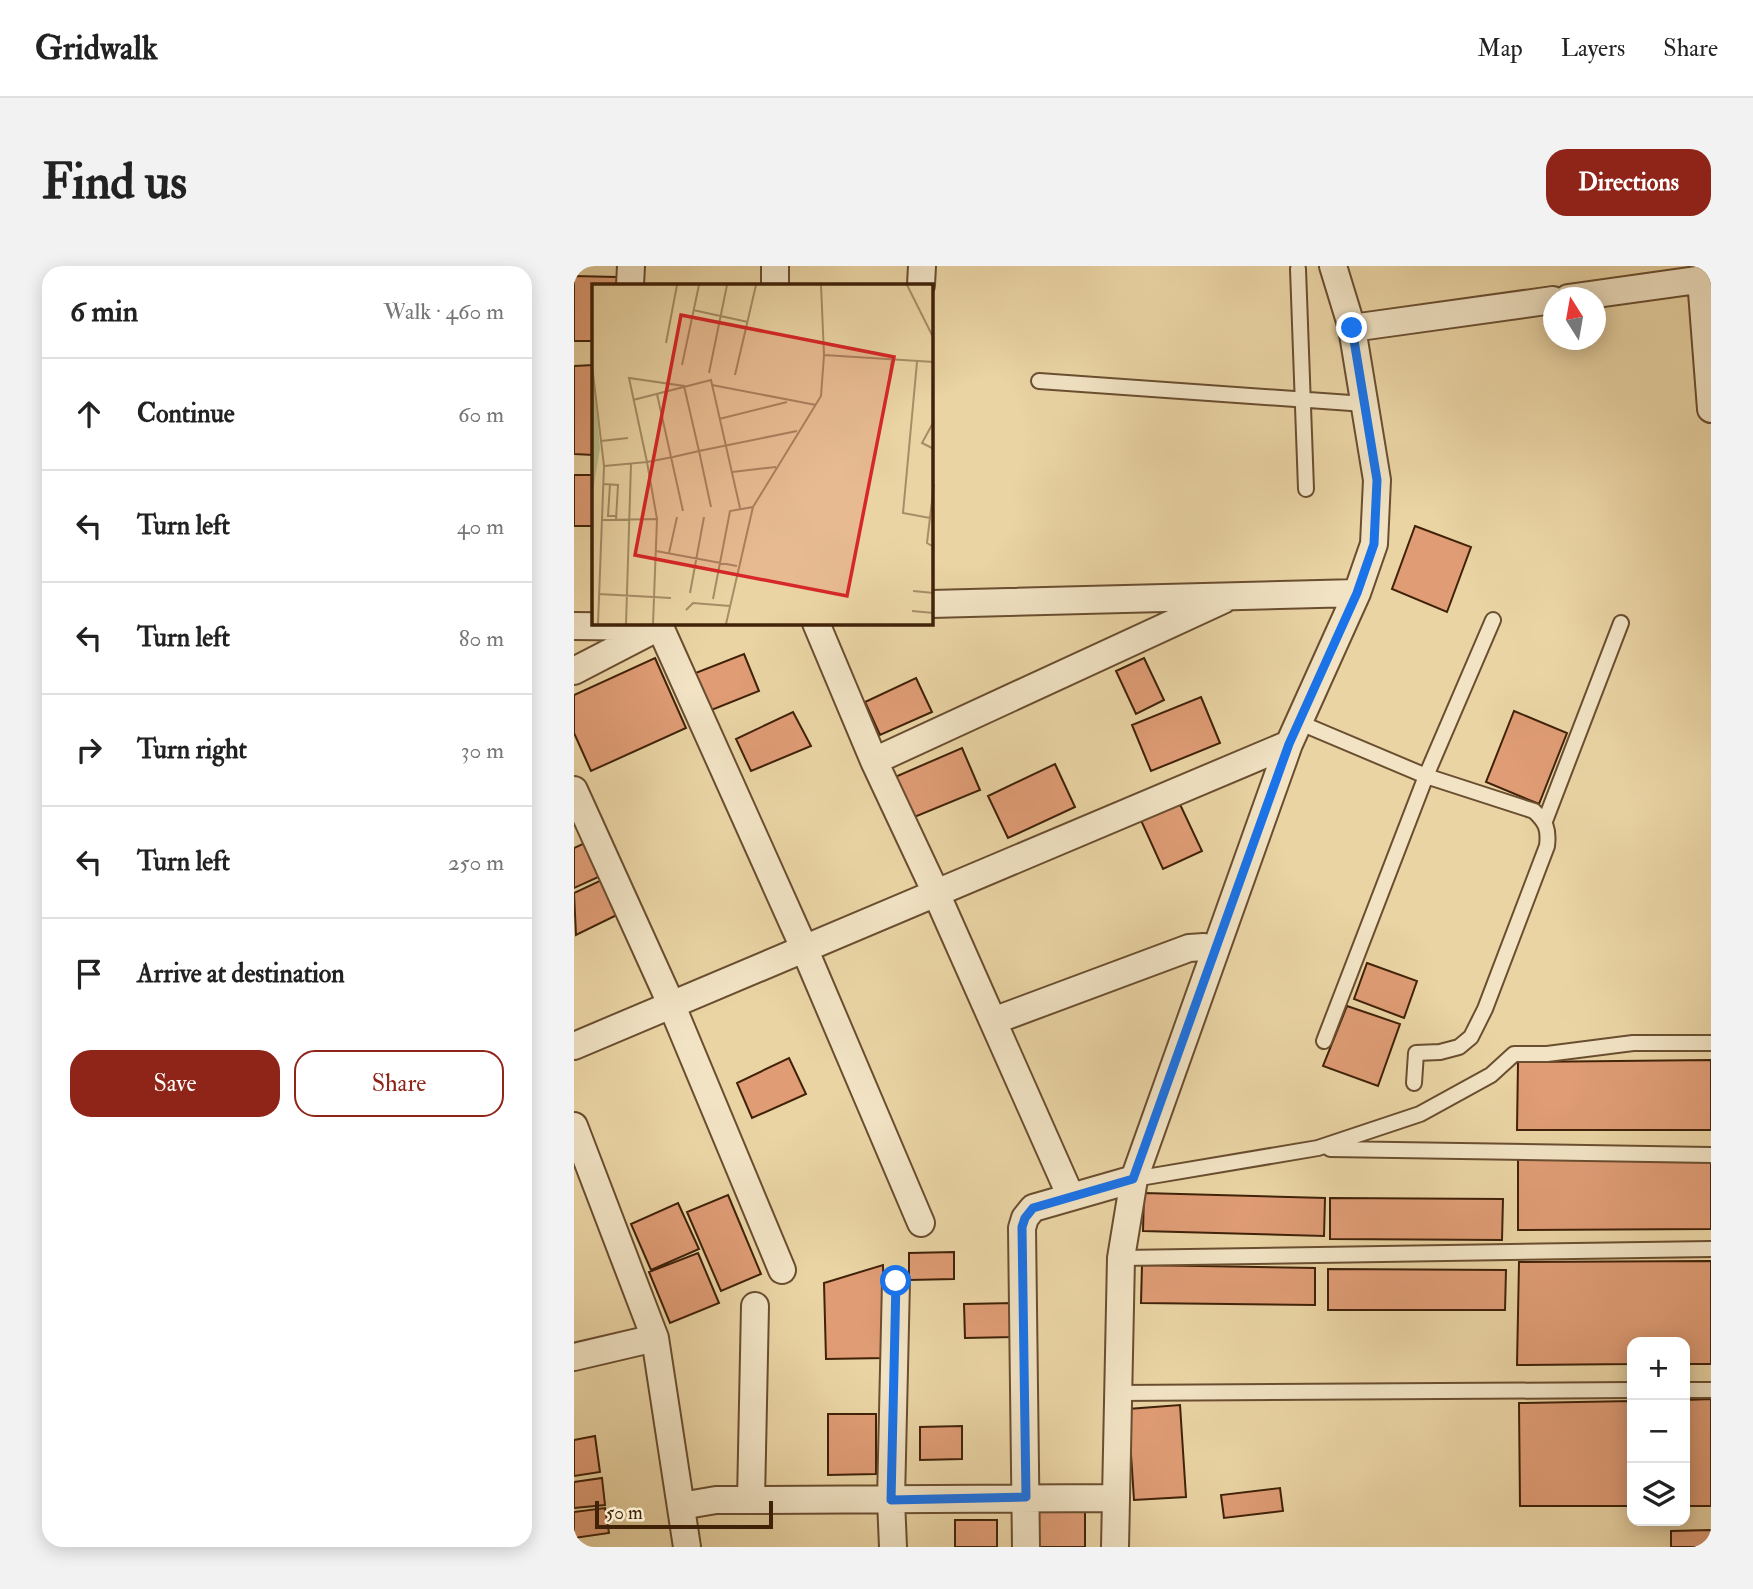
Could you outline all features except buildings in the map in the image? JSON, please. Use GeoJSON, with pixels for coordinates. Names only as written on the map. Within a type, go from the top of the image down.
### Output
{"type":"FeatureCollection","features":[{"type":"Feature","properties":{"kind":"street"},"geometry":{"type":"LineString","coordinates":[[630,284],[631,266]]}},
{"type":"Feature","properties":{"kind":"street"},"geometry":{"type":"LineString","coordinates":[[775,266],[775,284]]}},
{"type":"Feature","properties":{"kind":"street"},"geometry":{"type":"LineString","coordinates":[[921,284],[922,266]]}},
{"type":"Feature","properties":{"kind":"street"},"geometry":{"type":"LineString","coordinates":[[1115,1547],[1121,1258],[1133,1179],[1294,733],[1357,593],[1374,544],[1377,480],[1352,328],[1333,266]]}},
{"type":"Feature","properties":{"kind":"street"},"geometry":{"type":"LineString","coordinates":[[1606,292],[1706,278],[1711,410]]}},
{"type":"Feature","properties":{"kind":"street"},"geometry":{"type":"LineString","coordinates":[[1352,328],[1543,301]]}},
{"type":"Feature","properties":{"kind":"street"},"geometry":{"type":"LineString","coordinates":[[933,604],[1357,593]]}},
{"type":"Feature","properties":{"kind":"street"},"geometry":{"type":"LineString","coordinates":[[874,761],[1234,595]]}},
{"type":"Feature","properties":{"kind":"street"},"geometry":{"type":"LineString","coordinates":[[574,626],[663,625]]}},
{"type":"Feature","properties":{"kind":"street"},"geometry":{"type":"LineString","coordinates":[[574,671],[663,625]]}},
{"type":"Feature","properties":{"kind":"street"},"geometry":{"type":"LineString","coordinates":[[663,625],[920,1223]]}},
{"type":"Feature","properties":{"kind":"street"},"geometry":{"type":"LineString","coordinates":[[817,625],[874,761],[936,893],[1071,1197]]}},
{"type":"Feature","properties":{"kind":"street"},"geometry":{"type":"LineString","coordinates":[[574,1046],[936,893],[1294,733]]}},
{"type":"Feature","properties":{"kind":"street"},"geometry":{"type":"LineString","coordinates":[[574,790],[673,1006],[782,1270]]}},
{"type":"Feature","properties":{"kind":"street"},"geometry":{"type":"LineString","coordinates":[[993,1021],[1189,947],[1204,947],[1215,951]]}},
{"type":"Feature","properties":{"kind":"street"},"geometry":{"type":"LineString","coordinates":[[574,1126],[655,1338],[687,1547]]}},
{"type":"Feature","properties":{"kind":"street"},"geometry":{"type":"LineString","coordinates":[[1026,1547],[1022,1227],[1033,1208],[1133,1179]]}},
{"type":"Feature","properties":{"kind":"street"},"geometry":{"type":"LineString","coordinates":[[893,1547],[891,1500],[896,1281]]}},
{"type":"Feature","properties":{"kind":"street"},"geometry":{"type":"LineString","coordinates":[[751,1500],[755,1306]]}},
{"type":"Feature","properties":{"kind":"street"},"geometry":{"type":"LineString","coordinates":[[574,1357],[655,1338]]}},
{"type":"Feature","properties":{"kind":"street"},"geometry":{"type":"LineString","coordinates":[[681,1506],[716,1500],[1114,1498]]}},
{"type":"Feature","properties":{"kind":"lane"},"geometry":{"type":"LineString","coordinates":[[1298,270],[1306,489]]}},
{"type":"Feature","properties":{"kind":"lane"},"geometry":{"type":"LineString","coordinates":[[1039,381],[1365,404]]}},
{"type":"Feature","properties":{"kind":"lane"},"geometry":{"type":"LineString","coordinates":[[1325,1041],[1426,775],[1493,620]]}},
{"type":"Feature","properties":{"kind":"lane"},"geometry":{"type":"LineString","coordinates":[[1545,821],[1621,623]]}},
{"type":"Feature","properties":{"kind":"lane"},"geometry":{"type":"LineString","coordinates":[[1294,733],[1534,811],[1545,821],[1549,834],[1547,846],[1485,1009],[1471,1037],[1459,1047],[1440,1052],[1416,1053],[1414,1083]]}},
{"type":"Feature","properties":{"kind":"lane"},"geometry":{"type":"LineString","coordinates":[[1133,1179],[1318,1149],[1420,1114],[1491,1074],[1514,1054],[1547,1054],[1633,1043],[1711,1043]]}},
{"type":"Feature","properties":{"kind":"lane"},"geometry":{"type":"LineString","coordinates":[[1318,1149],[1711,1155]]}},
{"type":"Feature","properties":{"kind":"lane"},"geometry":{"type":"LineString","coordinates":[[1121,1258],[1711,1249]]}},
{"type":"Feature","properties":{"kind":"lane"},"geometry":{"type":"LineString","coordinates":[[1117,1394],[1627,1390]]}},
{"type":"Feature","properties":{"kind":"lane"},"geometry":{"type":"LineString","coordinates":[[1690,1390],[1711,1390]]}},
{"type":"Feature","properties":{"kind":"route"},"geometry":{"type":"LineString","coordinates":[[896,1281],[891,1500],[1026,1497],[1022,1227],[1025,1218],[1033,1208],[1133,1179],[1289,744],[1357,593],[1374,544],[1377,480],[1352,328]]}}]}
